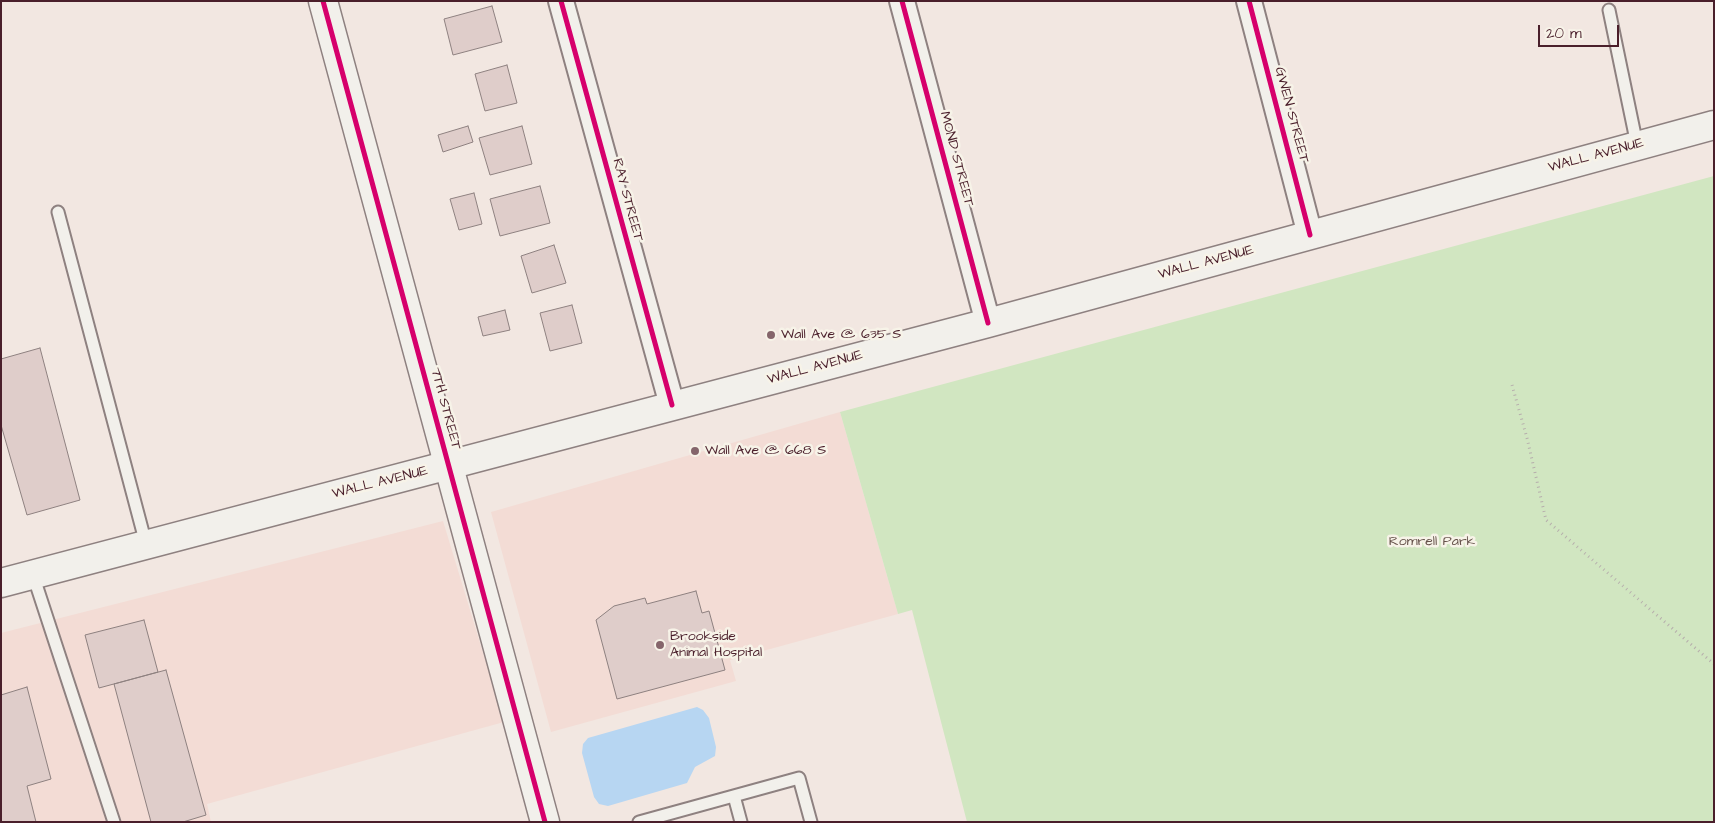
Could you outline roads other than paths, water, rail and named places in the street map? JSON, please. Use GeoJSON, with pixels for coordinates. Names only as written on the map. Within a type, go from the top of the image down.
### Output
{"type":"FeatureCollection","features":[{"type":"Feature","properties":{"kind":"main road","name":"7TH STREET"},"geometry":{"type":"LineString","coordinates":[[323,1],[545,822]]}},
{"type":"Feature","properties":{"kind":"main road","name":"WALL AVENUE"},"geometry":{"type":"LineString","coordinates":[[1,583],[988,322],[1714,125]]}},
{"type":"Feature","properties":{"kind":"street","name":"RAY STREET"},"geometry":{"type":"LineString","coordinates":[[560,1],[672,406]]}},
{"type":"Feature","properties":{"kind":"street","name":"MOND STREET"},"geometry":{"type":"LineString","coordinates":[[902,1],[988,322]]}},
{"type":"Feature","properties":{"kind":"street","name":"GWEN STREET"},"geometry":{"type":"LineString","coordinates":[[1249,1],[1310,235]]}},
{"type":"Feature","properties":{"kind":"lane"},"geometry":{"type":"LineString","coordinates":[[1609,10],[1637,145]]}},
{"type":"Feature","properties":{"kind":"lane"},"geometry":{"type":"LineString","coordinates":[[58,212],[146,544]]}},
{"type":"Feature","properties":{"kind":"lane"},"geometry":{"type":"LineString","coordinates":[[33,575],[114,822]]}},
{"type":"Feature","properties":{"kind":"lane"},"geometry":{"type":"LineString","coordinates":[[639,822],[800,778],[811,822]]}},
{"type":"Feature","properties":{"kind":"lane"},"geometry":{"type":"LineString","coordinates":[[734,796],[741,822]]}},
{"type":"Feature","properties":{"kind":"water"},"geometry":{"type":"Polygon","coordinates":[[[697,707],[703,710],[709,718],[716,747],[715,756],[695,767],[687,783],[608,806],[599,804],[594,797],[582,753],[583,744],[588,738],[697,707]]]}},
{"type":"Feature","properties":{"kind":"place","name":"Wall Ave @ 635 S"},"geometry":{"type":"Point","coordinates":[771,335]}},
{"type":"Feature","properties":{"kind":"place","name":"Wall Ave @ 668 S"},"geometry":{"type":"Point","coordinates":[695,451]}},
{"type":"Feature","properties":{"kind":"place","name":"Brookside Animal Hospital"},"geometry":{"type":"Point","coordinates":[660,645]}},
{"type":"Feature","properties":{"kind":"park label","name":"Romrell Park"},"geometry":{"type":"Point","coordinates":[1432,542]}}]}
